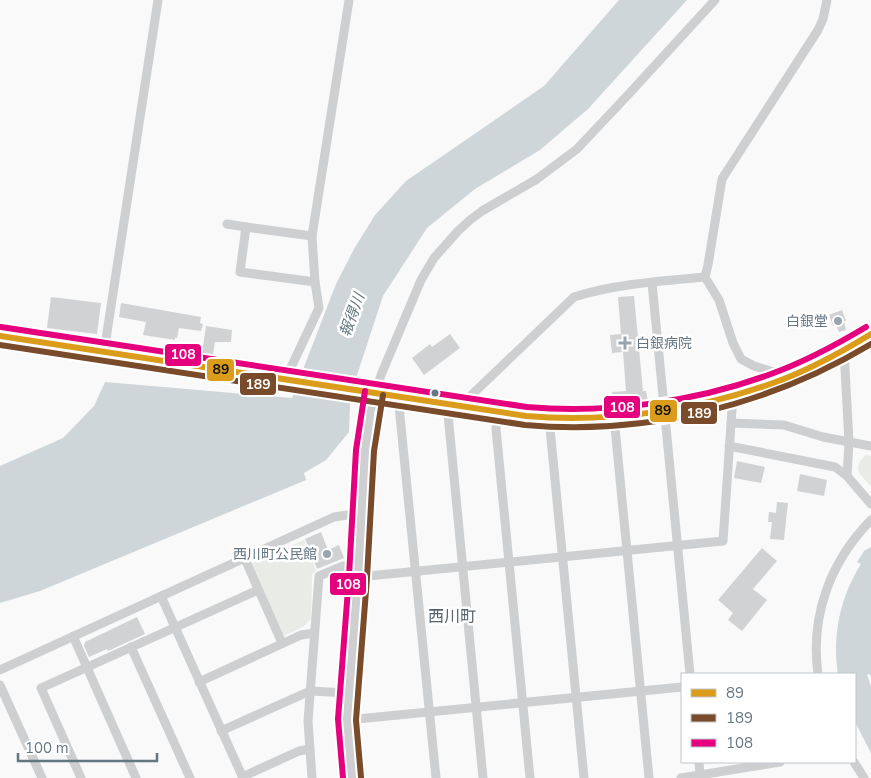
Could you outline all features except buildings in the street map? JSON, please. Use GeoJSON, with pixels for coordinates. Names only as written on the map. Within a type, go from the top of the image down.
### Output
{"type":"FeatureCollection","features":[{"type":"Feature","properties":{"kind":"main road"},"geometry":{"type":"LineString","coordinates":[[0,336],[498,412],[549,418],[614,417],[665,410],[733,395],[790,377],[871,334]]}},
{"type":"Feature","properties":{"kind":"street"},"geometry":{"type":"LineString","coordinates":[[104,352],[158,0]]}},
{"type":"Feature","properties":{"kind":"street"},"geometry":{"type":"LineString","coordinates":[[289,380],[319,308],[312,236],[349,0]]}},
{"type":"Feature","properties":{"kind":"street"},"geometry":{"type":"LineString","coordinates":[[352,778],[347,720],[367,435],[374,393],[421,280],[434,258],[458,230],[482,211],[537,179],[576,148],[626,97],[715,0]]}},
{"type":"Feature","properties":{"kind":"street"},"geometry":{"type":"LineString","coordinates":[[790,377],[754,366],[741,359],[733,343],[719,300],[705,277],[722,179],[818,30],[823,19],[827,0]]}},
{"type":"Feature","properties":{"kind":"street"},"geometry":{"type":"LineString","coordinates":[[227,224],[312,236]]}},
{"type":"Feature","properties":{"kind":"street"},"geometry":{"type":"LineString","coordinates":[[246,228],[240,272],[315,282]]}},
{"type":"Feature","properties":{"kind":"street"},"geometry":{"type":"LineString","coordinates":[[460,406],[574,297],[592,291],[705,277]]}},
{"type":"Feature","properties":{"kind":"street"},"geometry":{"type":"LineString","coordinates":[[652,283],[690,673]]}},
{"type":"Feature","properties":{"kind":"street"},"geometry":{"type":"LineString","coordinates":[[844,350],[849,442],[847,476]]}},
{"type":"Feature","properties":{"kind":"street"},"geometry":{"type":"LineString","coordinates":[[358,578],[723,541],[733,395]]}},
{"type":"Feature","properties":{"kind":"street"},"geometry":{"type":"LineString","coordinates":[[398,396],[436,778]]}},
{"type":"Feature","properties":{"kind":"street"},"geometry":{"type":"LineString","coordinates":[[447,404],[483,778]]}},
{"type":"Feature","properties":{"kind":"street"},"geometry":{"type":"LineString","coordinates":[[498,412],[496,429],[530,778]]}},
{"type":"Feature","properties":{"kind":"street"},"geometry":{"type":"LineString","coordinates":[[614,417],[649,778]]}},
{"type":"Feature","properties":{"kind":"street"},"geometry":{"type":"LineString","coordinates":[[549,418],[584,778]]}},
{"type":"Feature","properties":{"kind":"street"},"geometry":{"type":"LineString","coordinates":[[731,423],[784,425],[823,437],[871,446]]}},
{"type":"Feature","properties":{"kind":"street"},"geometry":{"type":"LineString","coordinates":[[729,446],[835,467],[847,476],[871,504]]}},
{"type":"Feature","properties":{"kind":"street"},"geometry":{"type":"LineString","coordinates":[[0,670],[334,517],[361,512]]}},
{"type":"Feature","properties":{"kind":"street"},"geometry":{"type":"LineString","coordinates":[[818,673],[816,637],[819,616],[828,583],[856,537],[871,520]]}},
{"type":"Feature","properties":{"kind":"street"},"geometry":{"type":"LineString","coordinates":[[244,559],[282,643]]}},
{"type":"Feature","properties":{"kind":"street"},"geometry":{"type":"LineString","coordinates":[[312,778],[308,721],[319,576],[343,566],[359,566]]}},
{"type":"Feature","properties":{"kind":"street"},"geometry":{"type":"LineString","coordinates":[[81,778],[41,688],[258,590]]}},
{"type":"Feature","properties":{"kind":"street"},"geometry":{"type":"LineString","coordinates":[[161,596],[242,777],[299,751],[310,749]]}},
{"type":"Feature","properties":{"kind":"street"},"geometry":{"type":"LineString","coordinates":[[199,682],[282,643],[301,635],[314,633]]}},
{"type":"Feature","properties":{"kind":"street"},"geometry":{"type":"LineString","coordinates":[[73,636],[136,778]]}},
{"type":"Feature","properties":{"kind":"street"},"geometry":{"type":"LineString","coordinates":[[131,647],[190,778]]}},
{"type":"Feature","properties":{"kind":"street"},"geometry":{"type":"LineString","coordinates":[[0,685],[42,778]]}},
{"type":"Feature","properties":{"kind":"street"},"geometry":{"type":"LineString","coordinates":[[347,720],[681,687]]}},
{"type":"Feature","properties":{"kind":"street"},"geometry":{"type":"LineString","coordinates":[[222,731],[310,691],[349,693]]}},
{"type":"Feature","properties":{"kind":"street"},"geometry":{"type":"LineString","coordinates":[[699,763],[700,775]]}},
{"type":"Feature","properties":{"kind":"street"},"geometry":{"type":"LineString","coordinates":[[681,778],[766,763]]}},
{"type":"Feature","properties":{"kind":"street"},"geometry":{"type":"LineString","coordinates":[[855,763],[864,778]]}},
{"type":"Feature","properties":{"kind":"shaded area"},"geometry":{"type":"Polygon","coordinates":[[[866,455],[871,456],[871,486],[861,475],[858,467],[861,459],[866,455]]]}},
{"type":"Feature","properties":{"kind":"shaded area"},"geometry":{"type":"Polygon","coordinates":[[[304,540],[316,571],[312,574],[311,619],[303,627],[283,636],[252,563],[304,540]]]}},
{"type":"Feature","properties":{"kind":"water","name":"報得川"},"geometry":{"type":"Polygon","coordinates":[[[619,0],[687,0],[588,109],[540,150],[475,189],[427,228],[383,296],[356,378],[350,405],[349,432],[326,460],[304,473],[306,480],[40,591],[0,603],[0,466],[63,438],[94,406],[105,382],[292,398],[336,284],[354,249],[375,215],[406,181],[544,86],[619,0]]]}},
{"type":"Feature","properties":{"kind":"water"},"geometry":{"type":"Polygon","coordinates":[[[871,547],[871,677],[870,674],[867,675],[871,686],[871,753],[856,724],[856,673],[838,673],[836,660],[839,617],[848,590],[861,564],[857,562],[864,551],[871,547]]]}},
{"type":"Feature","properties":{"kind":"pier"},"geometry":{"type":"Polygon","coordinates":[[[300,371],[358,380],[354,400],[292,391],[300,371]]]}},
{"type":"Feature","properties":{"kind":"transit line","name":"108"},"geometry":{"type":"LineString","coordinates":[[1,327],[527,407],[557,409],[588,409],[651,404],[712,392],[742,384],[796,364],[866,327]]}},
{"type":"Feature","properties":{"kind":"transit line","name":"89"},"geometry":{"type":"LineString","coordinates":[[0,336],[526,416],[588,418],[651,413],[682,408],[743,393],[811,367],[871,334]]}},
{"type":"Feature","properties":{"kind":"transit line","name":"189"},"geometry":{"type":"LineString","coordinates":[[0,345],[525,425],[570,427],[615,426],[660,421],[748,400],[831,366],[871,344]]}},
{"type":"Feature","properties":{"kind":"transit line","name":"108"},"geometry":{"type":"LineString","coordinates":[[343,778],[338,719],[356,450],[365,391]]}},
{"type":"Feature","properties":{"kind":"transit line","name":"189"},"geometry":{"type":"LineString","coordinates":[[361,777],[356,720],[374,451],[383,395]]}},
{"type":"Feature","properties":{"kind":"place","name":"白銀堂"},"geometry":{"type":"Point","coordinates":[838,321]}},
{"type":"Feature","properties":{"kind":"place","name":"白銀病院"},"geometry":{"type":"Point","coordinates":[625,343]}},
{"type":"Feature","properties":{"kind":"place","name":"西川町公民館"},"geometry":{"type":"Point","coordinates":[327,554]}},
{"type":"Feature","properties":{"kind":"district","name":"西川町"},"geometry":{"type":"Point","coordinates":[452,616]}}]}
